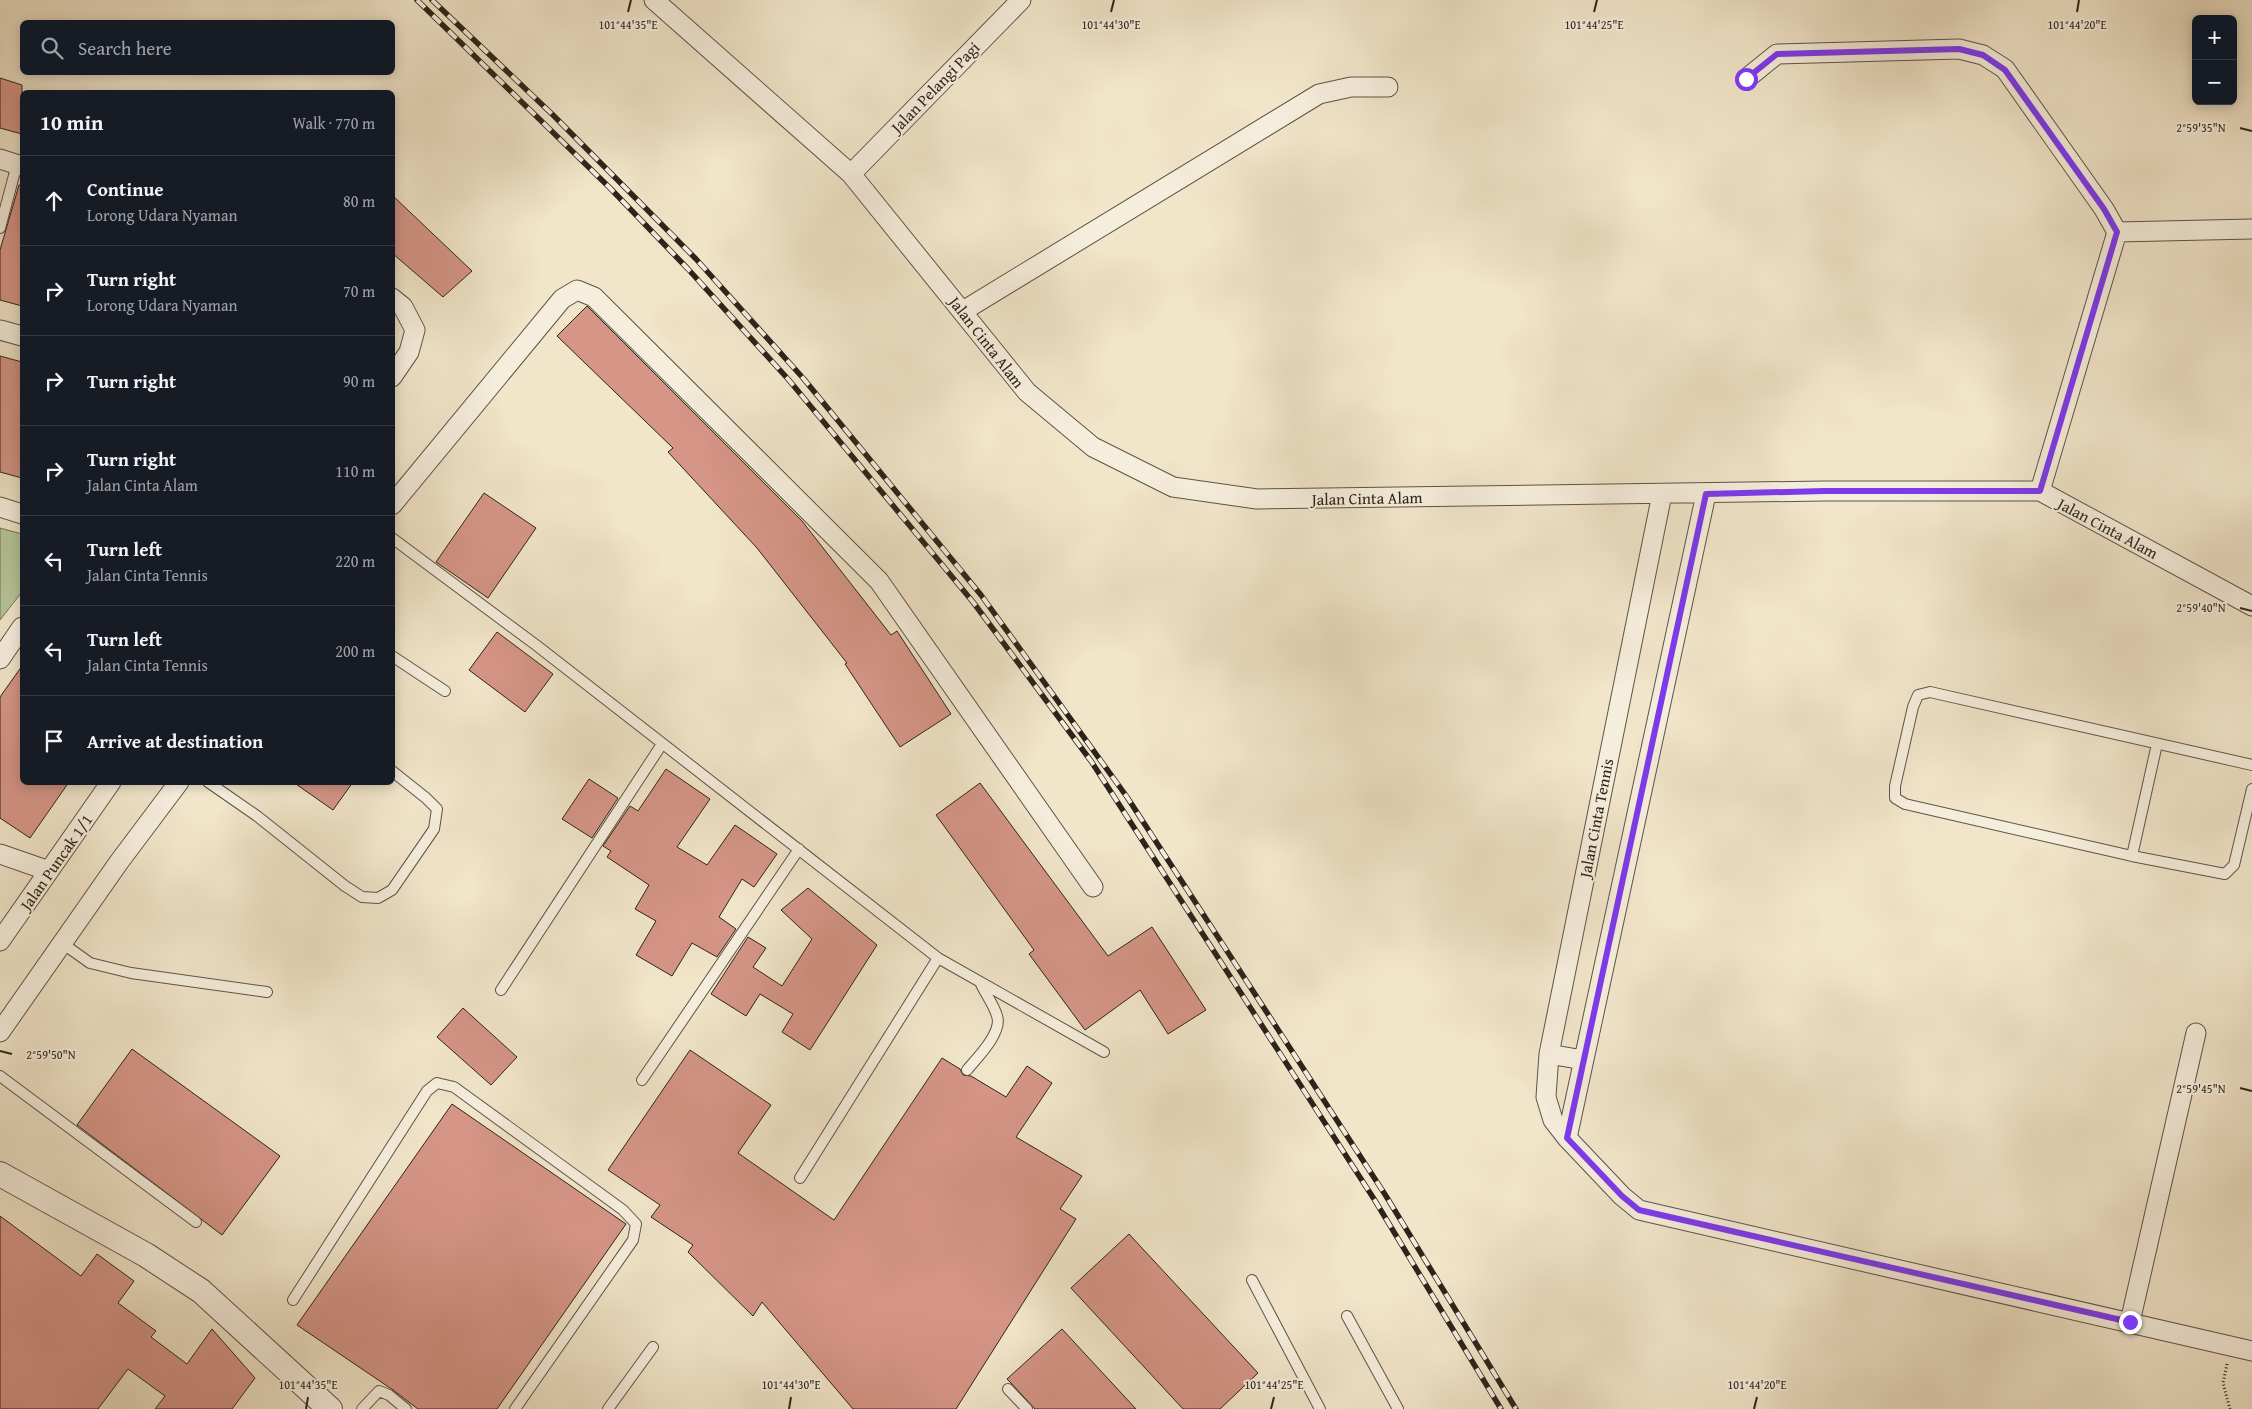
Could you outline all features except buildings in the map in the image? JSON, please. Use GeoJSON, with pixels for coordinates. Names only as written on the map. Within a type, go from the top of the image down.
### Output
{"type":"FeatureCollection","features":[{"type":"Feature","properties":{"kind":"street","name":"Jalan Cinta Alam"},"geometry":{"type":"LineString","coordinates":[[654,0],[851,174],[1027,392],[1093,447],[1173,487],[1257,499],[1833,491],[2040,491],[2252,606]]}},
{"type":"Feature","properties":{"kind":"street","name":"Jalan Pelangi Pagi"},"geometry":{"type":"LineString","coordinates":[[851,174],[1021,0]]}},
{"type":"Feature","properties":{"kind":"street"},"geometry":{"type":"LineString","coordinates":[[1746,79],[1777,54],[1959,49],[1983,55],[2005,70],[2104,209],[2117,232],[2040,491]]}},
{"type":"Feature","properties":{"kind":"street"},"geometry":{"type":"LineString","coordinates":[[963,311],[1319,94],[1351,87],[1388,87]]}},
{"type":"Feature","properties":{"kind":"street"},"geometry":{"type":"LineString","coordinates":[[2117,232],[2252,229]]}},
{"type":"Feature","properties":{"kind":"street"},"geometry":{"type":"LineString","coordinates":[[395,501],[562,299],[577,290],[594,297],[879,581],[1093,887]]}},
{"type":"Feature","properties":{"kind":"street"},"geometry":{"type":"LineString","coordinates":[[395,301],[403,308],[415,330],[410,352],[395,373]]}},
{"type":"Feature","properties":{"kind":"street"},"geometry":{"type":"LineString","coordinates":[[0,330],[20,335]]}},
{"type":"Feature","properties":{"kind":"street","name":"Jalan Cinta Tennis"},"geometry":{"type":"LineString","coordinates":[[1662,494],[1549,1054],[1546,1097],[1553,1120],[1567,1138],[1622,1196],[1639,1210],[2252,1351]]}},
{"type":"Feature","properties":{"kind":"street"},"geometry":{"type":"LineString","coordinates":[[1567,1138],[1706,494]]}},
{"type":"Feature","properties":{"kind":"street"},"geometry":{"type":"LineString","coordinates":[[0,507],[20,513]]}},
{"type":"Feature","properties":{"kind":"street"},"geometry":{"type":"LineString","coordinates":[[0,658],[20,630]]}},
{"type":"Feature","properties":{"kind":"street","name":"Jalan Puncak 1/1"},"geometry":{"type":"LineString","coordinates":[[0,941],[109,785]]}},
{"type":"Feature","properties":{"kind":"street"},"geometry":{"type":"LineString","coordinates":[[0,1032],[119,862],[178,785]]}},
{"type":"Feature","properties":{"kind":"street"},"geometry":{"type":"LineString","coordinates":[[0,854],[49,871]]}},
{"type":"Feature","properties":{"kind":"street"},"geometry":{"type":"LineString","coordinates":[[2130,1322],[2196,1033]]}},
{"type":"Feature","properties":{"kind":"street"},"geometry":{"type":"LineString","coordinates":[[1549,1054],[1583,1060]]}},
{"type":"Feature","properties":{"kind":"street"},"geometry":{"type":"LineString","coordinates":[[0,1174],[146,1255],[201,1291],[319,1405]]}},
{"type":"Feature","properties":{"kind":"lane"},"geometry":{"type":"LineString","coordinates":[[0,228],[13,163]]}},
{"type":"Feature","properties":{"kind":"lane"},"geometry":{"type":"LineString","coordinates":[[395,540],[536,645],[938,958],[1104,1052]]}},
{"type":"Feature","properties":{"kind":"lane"},"geometry":{"type":"LineString","coordinates":[[395,658],[445,691]]}},
{"type":"Feature","properties":{"kind":"lane"},"geometry":{"type":"LineString","coordinates":[[2252,765],[1930,692],[1918,695],[1913,707],[1895,786],[1895,798],[1905,804],[2132,856],[2225,874],[2234,865],[2252,789]]}},
{"type":"Feature","properties":{"kind":"lane"},"geometry":{"type":"LineString","coordinates":[[501,990],[662,744]]}},
{"type":"Feature","properties":{"kind":"lane"},"geometry":{"type":"LineString","coordinates":[[2132,856],[2157,744]]}},
{"type":"Feature","properties":{"kind":"lane"},"geometry":{"type":"LineString","coordinates":[[212,785],[256,816],[345,886],[362,897],[378,898],[392,890],[434,829],[437,810],[426,798],[395,773]]}},
{"type":"Feature","properties":{"kind":"lane"},"geometry":{"type":"LineString","coordinates":[[642,1080],[799,849]]}},
{"type":"Feature","properties":{"kind":"lane"},"geometry":{"type":"LineString","coordinates":[[62,943],[90,963],[131,973],[267,992]]}},
{"type":"Feature","properties":{"kind":"lane"},"geometry":{"type":"LineString","coordinates":[[800,1178],[938,958]]}},
{"type":"Feature","properties":{"kind":"lane"},"geometry":{"type":"LineString","coordinates":[[967,1070],[996,1032],[998,1024],[998,1018],[980,983]]}},
{"type":"Feature","properties":{"kind":"lane"},"geometry":{"type":"LineString","coordinates":[[0,1076],[196,1222]]}},
{"type":"Feature","properties":{"kind":"lane"},"geometry":{"type":"LineString","coordinates":[[293,1300],[427,1091],[437,1083],[454,1087],[623,1210],[636,1224],[633,1240],[515,1409]]}},
{"type":"Feature","properties":{"kind":"lane"},"geometry":{"type":"LineString","coordinates":[[1252,1280],[1320,1409]]}},
{"type":"Feature","properties":{"kind":"lane"},"geometry":{"type":"LineString","coordinates":[[1347,1316],[1398,1409]]}},
{"type":"Feature","properties":{"kind":"lane"},"geometry":{"type":"LineString","coordinates":[[608,1409],[653,1346]]}},
{"type":"Feature","properties":{"kind":"lane"},"geometry":{"type":"LineString","coordinates":[[1008,1389],[1027,1409]]}},
{"type":"Feature","properties":{"kind":"lane"},"geometry":{"type":"LineString","coordinates":[[362,1409],[379,1391],[389,1395],[406,1409]]}},
{"type":"Feature","properties":{"kind":"path"},"geometry":{"type":"LineString","coordinates":[[2230,1346],[2223,1383],[2230,1409]]}},
{"type":"Feature","properties":{"kind":"green space"},"geometry":{"type":"Polygon","coordinates":[[[0,528],[20,533],[20,595],[0,620],[0,528]]]}},
{"type":"Feature","properties":{"kind":"railway"},"geometry":{"type":"LineString","coordinates":[[417,0],[609,187],[688,269],[788,379],[973,602],[1091,761],[1374,1199],[1501,1409]]}},
{"type":"Feature","properties":{"kind":"railway"},"geometry":{"type":"LineString","coordinates":[[432,0],[553,115],[696,259],[803,378],[981,595],[1127,797],[1386,1196],[1516,1409]]}},
{"type":"Feature","properties":{"kind":"route"},"geometry":{"type":"LineString","coordinates":[[1746,79],[1777,54],[1959,49],[1983,55],[2005,70],[2104,209],[2117,232],[2040,491],[1824,491],[1706,494],[1567,1138],[1622,1196],[1639,1210],[2130,1322]]}}]}
